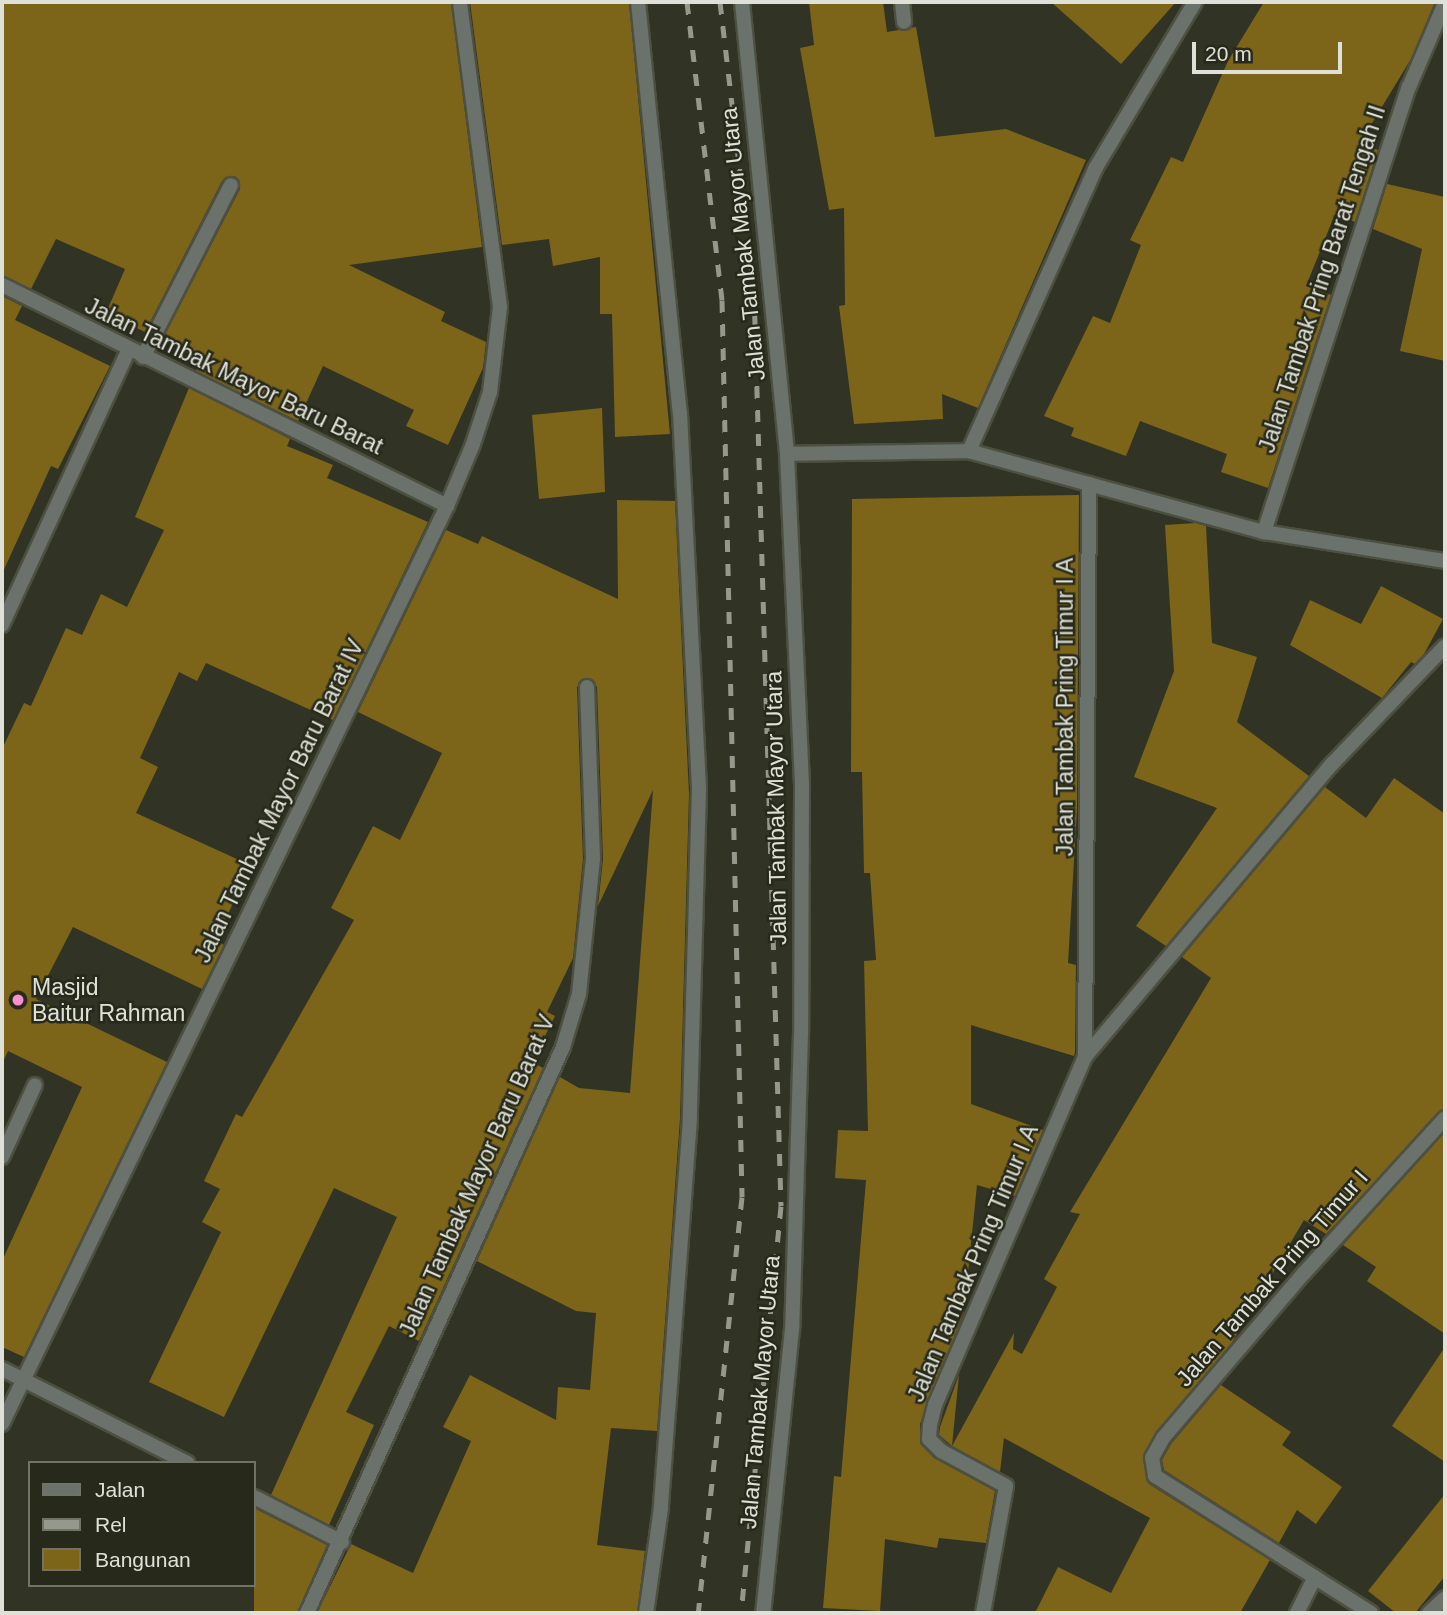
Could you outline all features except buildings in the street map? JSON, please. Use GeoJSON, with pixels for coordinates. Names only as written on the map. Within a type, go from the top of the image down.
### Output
{"type":"FeatureCollection","features":[{"type":"Feature","properties":{"kind":"street","name":"Jalan Tambak Mayor Baru Barat IV"},"geometry":{"type":"LineString","coordinates":[[2,1424],[447,506],[490,392],[500,307],[460,2]]}},
{"type":"Feature","properties":{"kind":"street"},"geometry":{"type":"LineString","coordinates":[[638,2],[680,413],[699,789],[690,1119],[661,1508],[646,1613]]}},
{"type":"Feature","properties":{"kind":"street","name":"Jalan Tambak Mayor Utara"},"geometry":{"type":"LineString","coordinates":[[742,2],[787,454],[802,787],[801,1034],[792,1329],[762,1613]]}},
{"type":"Feature","properties":{"kind":"street"},"geometry":{"type":"LineString","coordinates":[[902,2],[904,22]]}},
{"type":"Feature","properties":{"kind":"street"},"geometry":{"type":"LineString","coordinates":[[969,452],[1095,169],[1195,2]]}},
{"type":"Feature","properties":{"kind":"street","name":"Jalan Tambak Pring Barat Tengah II"},"geometry":{"type":"LineString","coordinates":[[1264,532],[1409,87],[1445,3]]}},
{"type":"Feature","properties":{"kind":"street"},"geometry":{"type":"LineString","coordinates":[[143,357],[230,185]]}},
{"type":"Feature","properties":{"kind":"street","name":"Jalan Tambak Mayor Baru Barat"},"geometry":{"type":"LineString","coordinates":[[2,285],[447,506]]}},
{"type":"Feature","properties":{"kind":"street"},"geometry":{"type":"LineString","coordinates":[[2,625],[129,349]]}},
{"type":"Feature","properties":{"kind":"street"},"geometry":{"type":"LineString","coordinates":[[787,454],[969,452],[1264,532],[1445,561]]}},
{"type":"Feature","properties":{"kind":"street","name":"Jalan Tambak Pring Timur I A"},"geometry":{"type":"LineString","coordinates":[[1085,1057],[1088,484]]}},
{"type":"Feature","properties":{"kind":"street","name":"Jalan Tambak Pring Timur I A"},"geometry":{"type":"LineString","coordinates":[[983,1613],[1006,1486],[941,1451],[929,1439],[930,1425],[935,1405],[1085,1057],[1332,764],[1445,646]]}},
{"type":"Feature","properties":{"kind":"street","name":"Jalan Tambak Mayor Baru Barat V"},"geometry":{"type":"LineString","coordinates":[[307,1613],[342,1542],[563,1047],[579,994],[593,859],[587,687]]}},
{"type":"Feature","properties":{"kind":"street"},"geometry":{"type":"LineString","coordinates":[[2,1157],[35,1085]]}},
{"type":"Feature","properties":{"kind":"street","name":"Jalan Tambak Pring Timur I"},"geometry":{"type":"LineString","coordinates":[[1315,1577],[1155,1476],[1152,1458],[1163,1438],[1305,1272],[1445,1118]]}},
{"type":"Feature","properties":{"kind":"street"},"geometry":{"type":"LineString","coordinates":[[2,1368],[183,1461]]}},
{"type":"Feature","properties":{"kind":"street"},"geometry":{"type":"LineString","coordinates":[[256,1498],[342,1542]]}},
{"type":"Feature","properties":{"kind":"street"},"geometry":{"type":"LineString","coordinates":[[1297,1613],[1315,1577],[1371,1613]]}},
{"type":"Feature","properties":{"kind":"street"},"geometry":{"type":"LineString","coordinates":[[1429,1613],[1445,1598]]}},
{"type":"Feature","properties":{"kind":"railway"},"geometry":{"type":"LineString","coordinates":[[687,2],[722,300],[742,1197],[698,1613]]}},
{"type":"Feature","properties":{"kind":"railway"},"geometry":{"type":"LineString","coordinates":[[720,2],[754,290],[781,1206],[741,1613]]}},
{"type":"Feature","properties":{"kind":"place","name":"Masjid Baitur Rahman"},"geometry":{"type":"Point","coordinates":[18,1000]}}]}
